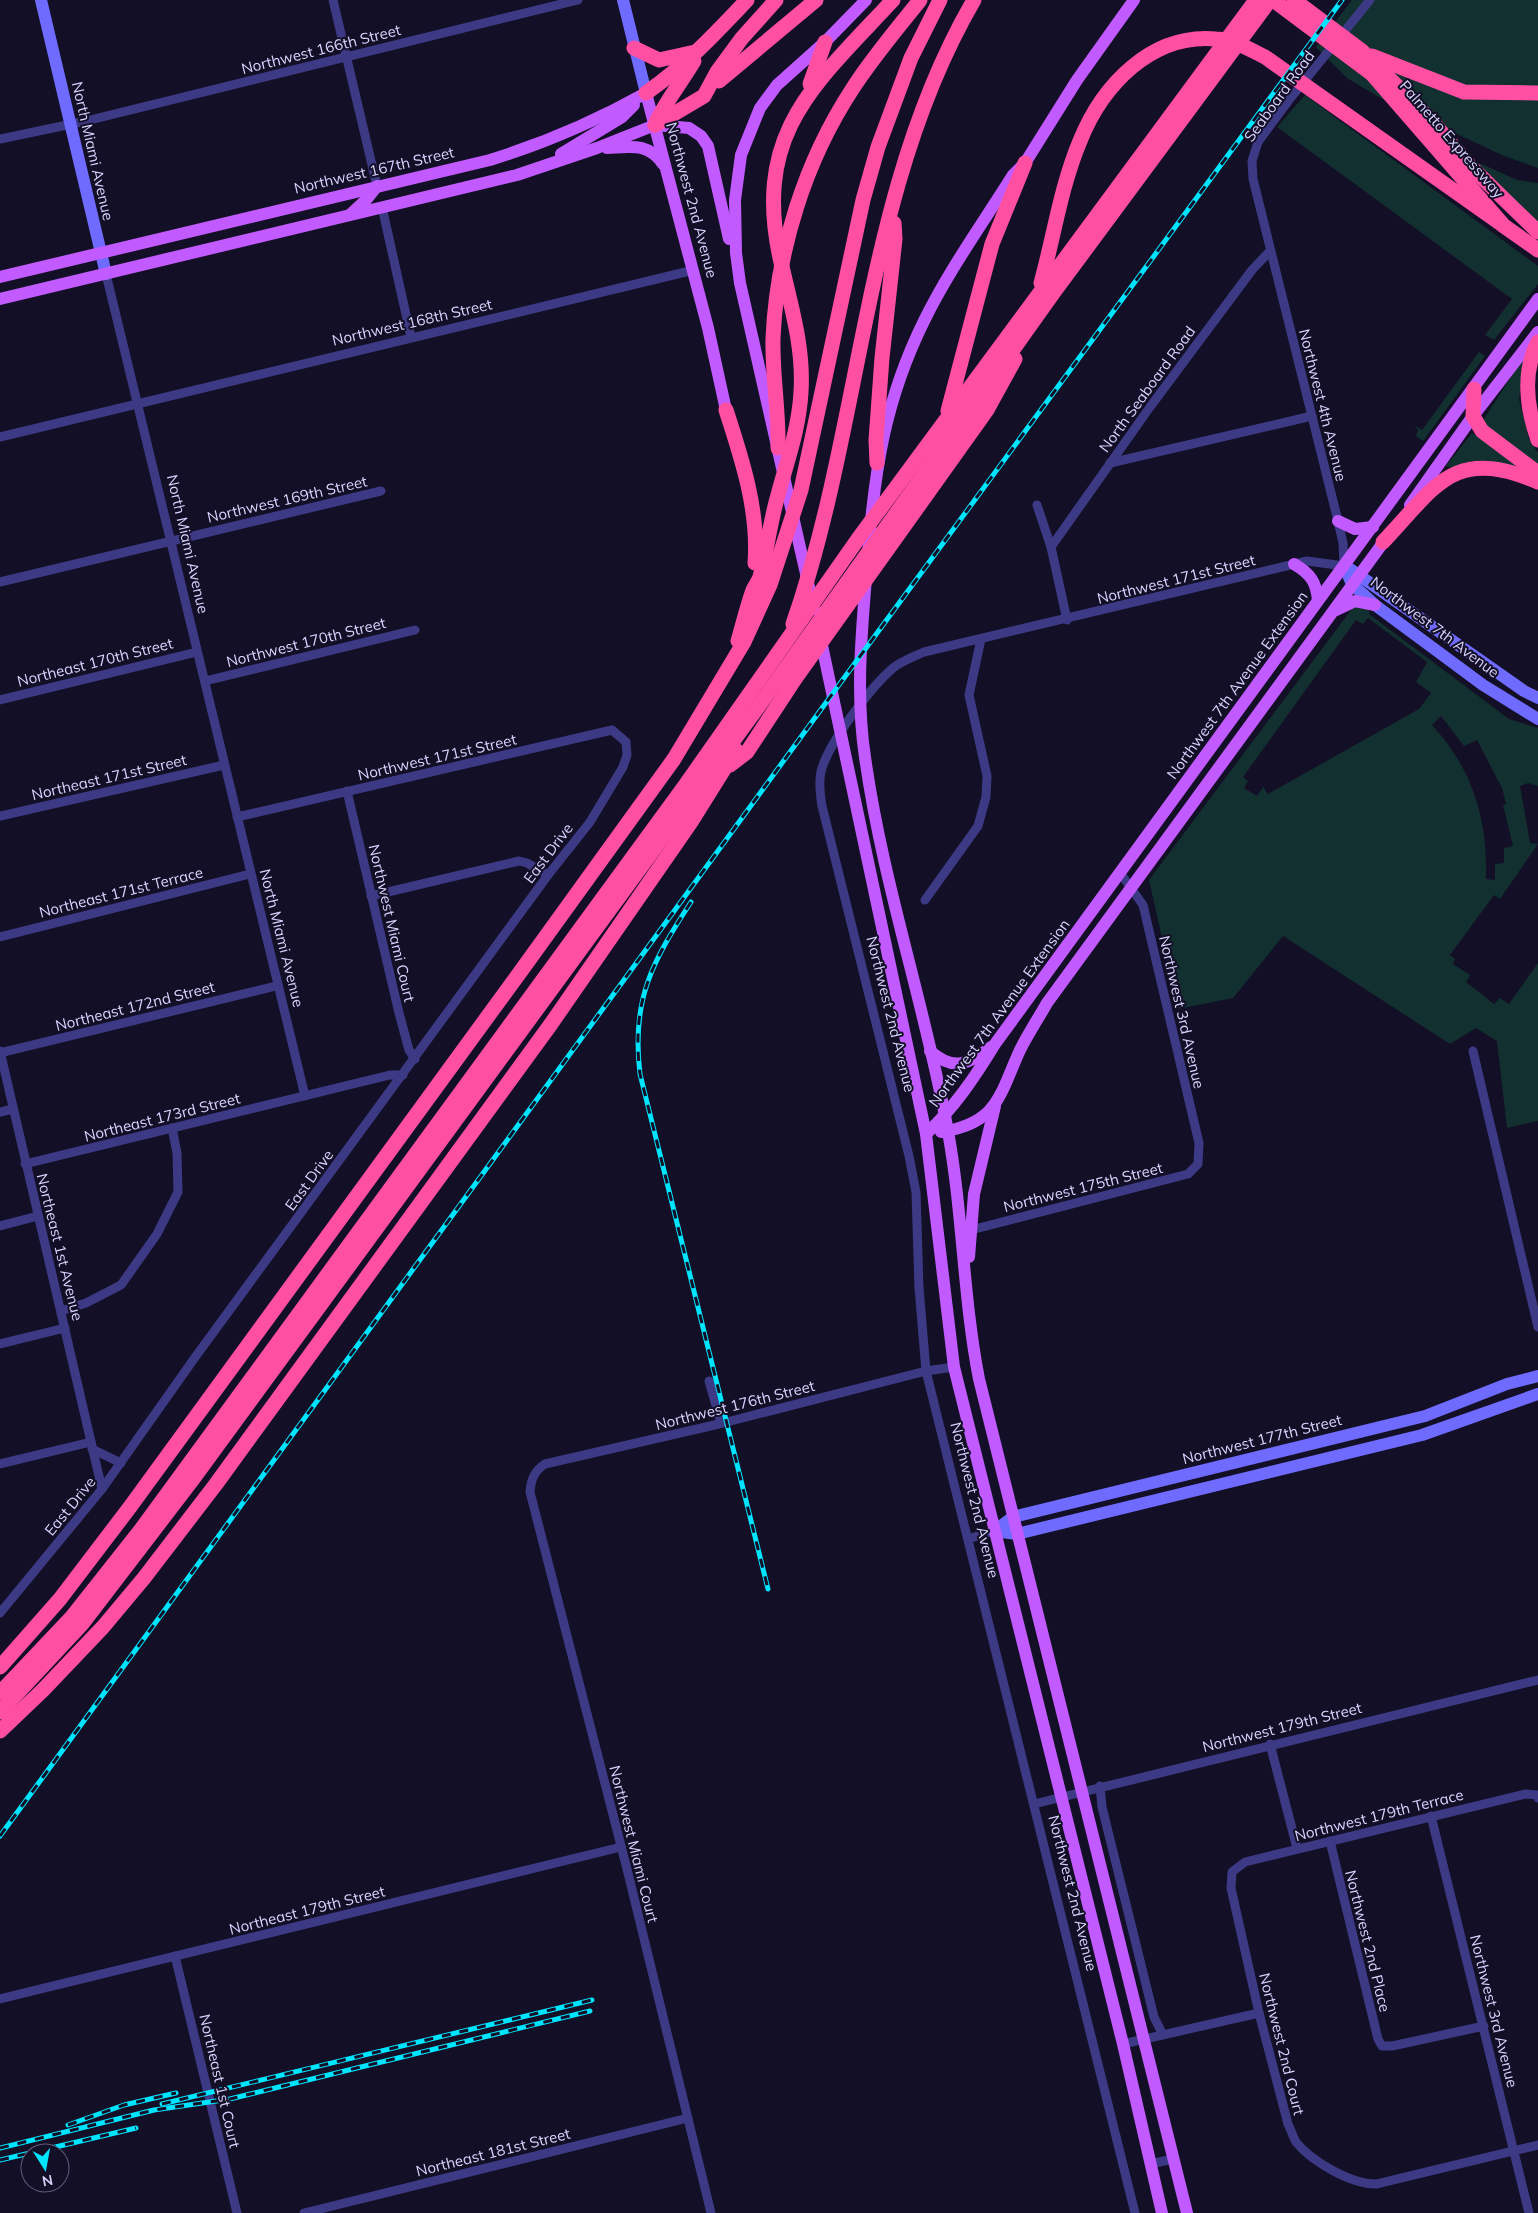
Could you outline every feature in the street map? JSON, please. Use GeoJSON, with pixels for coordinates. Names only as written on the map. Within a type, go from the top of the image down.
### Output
{"type":"FeatureCollection","features":[{"type":"Feature","properties":{"kind":"highway"},"geometry":{"type":"LineString","coordinates":[[646,93],[670,77],[699,51],[748,0]]}},
{"type":"Feature","properties":{"kind":"highway"},"geometry":{"type":"LineString","coordinates":[[704,96],[722,65],[776,0]]}},
{"type":"Feature","properties":{"kind":"highway"},"geometry":{"type":"LineString","coordinates":[[655,125],[704,96],[726,73],[816,0]]}},
{"type":"Feature","properties":{"kind":"highway"},"geometry":{"type":"LineString","coordinates":[[800,106],[816,83],[893,0]]}},
{"type":"Feature","properties":{"kind":"highway"},"geometry":{"type":"LineString","coordinates":[[780,453],[774,387],[774,329],[784,262],[798,202],[822,143],[845,101],[868,66],[920,0]]}},
{"type":"Feature","properties":{"kind":"highway"},"geometry":{"type":"LineString","coordinates":[[0,1668],[60,1599],[274,1310],[674,759],[735,657],[759,613],[794,514],[865,192],[880,142],[911,58],[940,0]]}},
{"type":"Feature","properties":{"kind":"highway"},"geometry":{"type":"LineString","coordinates":[[0,1730],[43,1690],[102,1626],[144,1578],[216,1484],[551,1024],[646,890],[726,767],[771,680],[815,557],[835,477],[892,209],[911,139],[948,50],[974,0]]}},
{"type":"Feature","properties":{"kind":"highway"},"geometry":{"type":"LineString","coordinates":[[0,1712],[57,1652],[116,1582],[612,895],[858,539],[1256,0]]}},
{"type":"Feature","properties":{"kind":"highway"},"geometry":{"type":"LineString","coordinates":[[0,1693],[72,1616],[140,1531],[612,895],[758,706],[1048,300],[1272,0]]}},
{"type":"Feature","properties":{"kind":"highway","name":"Palmetto Expressway"},"geometry":{"type":"LineString","coordinates":[[1272,0],[1298,8],[1343,45],[1372,74],[1504,226],[1537,250]]}},
{"type":"Feature","properties":{"kind":"highway"},"geometry":{"type":"LineString","coordinates":[[726,767],[747,752],[795,679],[987,410],[1016,357],[1036,300],[1073,158],[1088,123],[1106,95],[1140,59],[1178,42],[1217,38],[1235,42],[1265,57],[1504,226]]}},
{"type":"Feature","properties":{"kind":"highway"},"geometry":{"type":"LineString","coordinates":[[754,589],[759,580],[775,505],[794,440],[800,410],[800,346],[775,233],[774,175],[784,140],[818,66],[825,42]]}},
{"type":"Feature","properties":{"kind":"highway","name":"Palmetto Expressway"},"geometry":{"type":"LineString","coordinates":[[1343,45],[1362,51]]}},
{"type":"Feature","properties":{"kind":"highway"},"geometry":{"type":"LineString","coordinates":[[634,48],[659,60],[699,51]]}},
{"type":"Feature","properties":{"kind":"highway"},"geometry":{"type":"LineString","coordinates":[[655,125],[662,109],[678,88],[699,51]]}},
{"type":"Feature","properties":{"kind":"highway"},"geometry":{"type":"LineString","coordinates":[[1362,51],[1464,92],[1538,93]]}},
{"type":"Feature","properties":{"kind":"highway"},"geometry":{"type":"LineString","coordinates":[[1362,51],[1432,121],[1471,167],[1538,232]]}},
{"type":"Feature","properties":{"kind":"highway"},"geometry":{"type":"LineString","coordinates":[[904,526],[943,429],[992,244],[1025,163]]}},
{"type":"Feature","properties":{"kind":"highway"},"geometry":{"type":"LineString","coordinates":[[877,463],[876,440],[884,339],[896,239],[892,209]]}},
{"type":"Feature","properties":{"kind":"highway"},"geometry":{"type":"LineString","coordinates":[[1538,342],[1530,370],[1527,394],[1531,419],[1538,440]]}},
{"type":"Feature","properties":{"kind":"highway"},"geometry":{"type":"LineString","coordinates":[[1474,389],[1473,416],[1482,431],[1538,473]]}},
{"type":"Feature","properties":{"kind":"highway"},"geometry":{"type":"LineString","coordinates":[[726,410],[752,503],[756,542],[754,589],[735,657]]}},
{"type":"Feature","properties":{"kind":"highway"},"geometry":{"type":"LineString","coordinates":[[1383,542],[1435,487],[1453,474],[1476,467],[1499,468],[1538,482]]}},
{"type":"Feature","properties":{"kind":"main road"},"geometry":{"type":"LineString","coordinates":[[737,260],[735,200],[741,155],[766,97],[825,42],[866,0]]}},
{"type":"Feature","properties":{"kind":"main road"},"geometry":{"type":"LineString","coordinates":[[1134,0],[1073,87],[1025,163],[1013,175],[924,320],[898,381],[877,463],[860,661],[860,694],[865,757],[884,858],[948,1130],[966,1287],[979,1379],[1187,2213]]}},
{"type":"Feature","properties":{"kind":"main road"},"geometry":{"type":"LineString","coordinates":[[538,168],[622,117],[646,93]]}},
{"type":"Feature","properties":{"kind":"main road","name":"Northwest 2nd Avenue"},"geometry":{"type":"LineString","coordinates":[[646,93],[694,270],[726,410]]}},
{"type":"Feature","properties":{"kind":"main road","name":"Northwest 167th Street"},"geometry":{"type":"LineString","coordinates":[[0,277],[525,150],[601,118],[646,93]]}},
{"type":"Feature","properties":{"kind":"main road"},"geometry":{"type":"LineString","coordinates":[[0,299],[538,168],[597,148],[655,125],[689,128],[704,140],[710,155],[731,246],[737,260]]}},
{"type":"Feature","properties":{"kind":"main road"},"geometry":{"type":"LineString","coordinates":[[597,148],[638,147],[648,149],[656,154],[665,168]]}},
{"type":"Feature","properties":{"kind":"main road"},"geometry":{"type":"LineString","coordinates":[[350,215],[366,200],[376,186]]}},
{"type":"Feature","properties":{"kind":"main road","name":"Northwest 2nd Avenue"},"geometry":{"type":"LineString","coordinates":[[737,260],[771,424],[780,453],[851,774],[926,1134],[954,1366],[1162,2213]]}},
{"type":"Feature","properties":{"kind":"main road","name":"Northwest 7th Avenue Extension"},"geometry":{"type":"LineString","coordinates":[[926,1134],[945,1116],[995,1044],[1538,299]]}},
{"type":"Feature","properties":{"kind":"main road","name":"Northwest 7th Avenue Extension"},"geometry":{"type":"LineString","coordinates":[[926,1134],[971,1124],[995,1106],[1021,1048],[1047,1003],[1473,416],[1538,332]]}},
{"type":"Feature","properties":{"kind":"main road"},"geometry":{"type":"LineString","coordinates":[[1338,521],[1355,528],[1373,527]]}},
{"type":"Feature","properties":{"kind":"main road"},"geometry":{"type":"LineString","coordinates":[[1294,564],[1311,576],[1317,588],[1318,600]]}},
{"type":"Feature","properties":{"kind":"main road"},"geometry":{"type":"LineString","coordinates":[[1332,612],[1356,601],[1374,605]]}},
{"type":"Feature","properties":{"kind":"main road"},"geometry":{"type":"LineString","coordinates":[[930,1051],[945,1061],[960,1064],[975,1059],[995,1044]]}},
{"type":"Feature","properties":{"kind":"main road"},"geometry":{"type":"LineString","coordinates":[[966,1287],[976,1179],[995,1106]]}},
{"type":"Feature","properties":{"kind":"street","name":"North Miami Avenue"},"geometry":{"type":"LineString","coordinates":[[41,0],[205,681],[276,986],[305,1096]]}},
{"type":"Feature","properties":{"kind":"street"},"geometry":{"type":"LineString","coordinates":[[333,0],[376,186]]}},
{"type":"Feature","properties":{"kind":"street","name":"Northwest 166th Street"},"geometry":{"type":"LineString","coordinates":[[0,139],[578,0]]}},
{"type":"Feature","properties":{"kind":"street","name":"Northwest 2nd Avenue"},"geometry":{"type":"LineString","coordinates":[[622,0],[646,93]]}},
{"type":"Feature","properties":{"kind":"street","name":"Seaboard Road"},"geometry":{"type":"LineString","coordinates":[[1270,251],[1253,180],[1254,151],[1289,100],[1370,0]]}},
{"type":"Feature","properties":{"kind":"street"},"geometry":{"type":"LineString","coordinates":[[382,207],[411,337]]}},
{"type":"Feature","properties":{"kind":"street","name":"Northwest 4th Avenue"},"geometry":{"type":"LineString","coordinates":[[1270,251],[1338,521],[1343,543],[1344,566]]}},
{"type":"Feature","properties":{"kind":"street","name":"North Seaboard Road"},"geometry":{"type":"LineString","coordinates":[[1051,547],[1110,463],[1252,270],[1270,251]]}},
{"type":"Feature","properties":{"kind":"street","name":"Northwest 168th Street"},"geometry":{"type":"LineString","coordinates":[[0,437],[694,270]]}},
{"type":"Feature","properties":{"kind":"street"},"geometry":{"type":"LineString","coordinates":[[1110,463],[1312,416]]}},
{"type":"Feature","properties":{"kind":"street","name":"Northwest 169th Street"},"geometry":{"type":"LineString","coordinates":[[0,582],[381,491]]}},
{"type":"Feature","properties":{"kind":"street"},"geometry":{"type":"LineString","coordinates":[[1038,505],[1051,547],[1066,620]]}},
{"type":"Feature","properties":{"kind":"street","name":"Northwest 171st Street"},"geometry":{"type":"LineString","coordinates":[[819,790],[821,770],[828,752],[851,717],[893,668],[907,659],[924,652],[1066,620],[1307,561],[1344,566]]}},
{"type":"Feature","properties":{"kind":"street","name":"Northwest 7th Avenue"},"geometry":{"type":"LineString","coordinates":[[1344,566],[1360,574],[1465,650],[1538,698]]}},
{"type":"Feature","properties":{"kind":"street","name":"Northwest 7th Avenue"},"geometry":{"type":"LineString","coordinates":[[1344,566],[1352,584],[1374,605],[1483,685],[1538,719]]}},
{"type":"Feature","properties":{"kind":"street","name":"Northwest 170th Street"},"geometry":{"type":"LineString","coordinates":[[205,681],[415,630]]}},
{"type":"Feature","properties":{"kind":"street"},"geometry":{"type":"LineString","coordinates":[[925,900],[978,826],[986,797],[986,776],[969,695],[981,639]]}},
{"type":"Feature","properties":{"kind":"street","name":"Northeast 170th Street"},"geometry":{"type":"LineString","coordinates":[[0,700],[197,652]]}},
{"type":"Feature","properties":{"kind":"street","name":"Northwest 171st Street"},"geometry":{"type":"LineString","coordinates":[[237,817],[612,730],[626,742],[627,755]]}},
{"type":"Feature","properties":{"kind":"street","name":"East Drive"},"geometry":{"type":"LineString","coordinates":[[0,1613],[102,1489],[196,1356],[548,875],[590,822],[623,767],[627,755]]}},
{"type":"Feature","properties":{"kind":"street","name":"Northeast 171st Street"},"geometry":{"type":"LineString","coordinates":[[0,816],[224,765]]}},
{"type":"Feature","properties":{"kind":"street","name":"Northwest 2nd Avenue"},"geometry":{"type":"LineString","coordinates":[[819,790],[909,1156],[916,1192],[919,1288],[926,1371],[1135,2213]]}},
{"type":"Feature","properties":{"kind":"street","name":"Northwest Miami Court"},"geometry":{"type":"LineString","coordinates":[[347,791],[401,1022],[409,1050],[415,1059]]}},
{"type":"Feature","properties":{"kind":"street"},"geometry":{"type":"LineString","coordinates":[[371,896],[519,861],[527,863],[548,875]]}},
{"type":"Feature","properties":{"kind":"street","name":"Northeast 171st Terrace"},"geometry":{"type":"LineString","coordinates":[[0,937],[250,874]]}},
{"type":"Feature","properties":{"kind":"street","name":"Northwest 3rd Avenue"},"geometry":{"type":"LineString","coordinates":[[1120,874],[1132,887],[1143,905],[1199,1143],[1198,1164]]}},
{"type":"Feature","properties":{"kind":"street","name":"Northeast 172nd Street"},"geometry":{"type":"LineString","coordinates":[[0,1052],[276,986]]}},
{"type":"Feature","properties":{"kind":"street"},"geometry":{"type":"LineString","coordinates":[[1473,1051],[1538,1327]]}},
{"type":"Feature","properties":{"kind":"street","name":"Northeast 1st Avenue"},"geometry":{"type":"LineString","coordinates":[[0,1052],[102,1489]]}},
{"type":"Feature","properties":{"kind":"street","name":"Northeast 173rd Street"},"geometry":{"type":"LineString","coordinates":[[25,1164],[305,1096],[390,1076],[403,1075]]}},
{"type":"Feature","properties":{"kind":"street"},"geometry":{"type":"LineString","coordinates":[[0,1112],[13,1109]]}},
{"type":"Feature","properties":{"kind":"street"},"geometry":{"type":"LineString","coordinates":[[61,1311],[86,1303],[121,1285],[157,1234],[178,1192],[176,1153],[172,1128]]}},
{"type":"Feature","properties":{"kind":"street","name":"Northwest 175th Street"},"geometry":{"type":"LineString","coordinates":[[971,1230],[1188,1174],[1198,1164]]}},
{"type":"Feature","properties":{"kind":"street"},"geometry":{"type":"LineString","coordinates":[[0,1226],[38,1216]]}},
{"type":"Feature","properties":{"kind":"street"},"geometry":{"type":"LineString","coordinates":[[0,1344],[65,1328]]}},
{"type":"Feature","properties":{"kind":"street","name":"Northwest 176th Street"},"geometry":{"type":"LineString","coordinates":[[531,1482],[540,1467],[545,1464],[721,1424],[926,1371],[954,1366]]}},
{"type":"Feature","properties":{"kind":"street","name":"Northwest 177th Street"},"geometry":{"type":"LineString","coordinates":[[968,1539],[994,1531],[1013,1516],[1425,1416],[1506,1384],[1538,1376]]}},
{"type":"Feature","properties":{"kind":"street"},"geometry":{"type":"LineString","coordinates":[[710,1381],[721,1424]]}},
{"type":"Feature","properties":{"kind":"street","name":"Northwest 177th Street"},"geometry":{"type":"LineString","coordinates":[[994,1531],[1017,1534],[1422,1435],[1538,1394]]}},
{"type":"Feature","properties":{"kind":"street"},"geometry":{"type":"LineString","coordinates":[[0,1464],[92,1445],[121,1463]]}},
{"type":"Feature","properties":{"kind":"street","name":"Northwest Miami Court"},"geometry":{"type":"LineString","coordinates":[[531,1482],[530,1492],[621,1847],[711,2213]]}},
{"type":"Feature","properties":{"kind":"street","name":"Northwest 179th Street"},"geometry":{"type":"LineString","coordinates":[[1034,1804],[1270,1744],[1538,1680]]}},
{"type":"Feature","properties":{"kind":"street"},"geometry":{"type":"LineString","coordinates":[[1270,1744],[1297,1848]]}},
{"type":"Feature","properties":{"kind":"street"},"geometry":{"type":"LineString","coordinates":[[1100,1786],[1102,1807],[1154,2016],[1163,2035]]}},
{"type":"Feature","properties":{"kind":"street","name":"Northwest 179th Terrace"},"geometry":{"type":"LineString","coordinates":[[1232,1872],[1245,1862],[1297,1848],[1525,1794],[1537,1796]]}},
{"type":"Feature","properties":{"kind":"street","name":"Northwest 3rd Avenue"},"geometry":{"type":"LineString","coordinates":[[1431,1816],[1515,2150],[1529,2213]]}},
{"type":"Feature","properties":{"kind":"street","name":"Northwest 2nd Place"},"geometry":{"type":"LineString","coordinates":[[1330,1841],[1378,2039],[1382,2046],[1392,2046],[1484,2026]]}},
{"type":"Feature","properties":{"kind":"street","name":"Northeast 179th Street"},"geometry":{"type":"LineString","coordinates":[[0,1999],[621,1847]]}},
{"type":"Feature","properties":{"kind":"street","name":"Northwest 2nd Court"},"geometry":{"type":"LineString","coordinates":[[1232,1872],[1231,1888],[1259,2013],[1288,2124],[1295,2140],[1314,2158],[1351,2181],[1363,2184],[1376,2184],[1515,2150]]}},
{"type":"Feature","properties":{"kind":"street","name":"Northeast 1st Court"},"geometry":{"type":"LineString","coordinates":[[175,1956],[237,2213]]}},
{"type":"Feature","properties":{"kind":"street"},"geometry":{"type":"LineString","coordinates":[[1122,2044],[1259,2013]]}},
{"type":"Feature","properties":{"kind":"street","name":"Northeast 181st Street"},"geometry":{"type":"LineString","coordinates":[[304,2213],[688,2118]]}},
{"type":"Feature","properties":{"kind":"street"},"geometry":{"type":"LineString","coordinates":[[1515,2150],[1538,2145]]}},
{"type":"Feature","properties":{"kind":"street"},"geometry":{"type":"LineString","coordinates":[[1150,2164],[1173,2159]]}},
{"type":"Feature","properties":{"kind":"green space"},"geometry":{"type":"Polygon","coordinates":[[[1352,0],[1538,0],[1538,168],[1504,156],[1382,99],[1347,78],[1316,47],[1352,0]]]}},
{"type":"Feature","properties":{"kind":"green space"},"geometry":{"type":"Polygon","coordinates":[[[1305,95],[1538,266],[1538,284],[1494,340],[1485,335],[1512,299],[1277,127],[1305,95]]]}},
{"type":"Feature","properties":{"kind":"green space"},"geometry":{"type":"Polygon","coordinates":[[[1424,138],[1517,180],[1538,183],[1538,222],[1424,138]]]}},
{"type":"Feature","properties":{"kind":"green space"},"geometry":{"type":"Polygon","coordinates":[[[1479,352],[1485,356],[1423,441],[1416,436],[1418,430],[1414,425],[1422,430],[1479,352]]]}},
{"type":"Feature","properties":{"kind":"green space"},"geometry":{"type":"Polygon","coordinates":[[[1525,355],[1519,399],[1529,439],[1538,453],[1538,466],[1482,422],[1525,355]]]}},
{"type":"Feature","properties":{"kind":"green space"},"geometry":{"type":"Polygon","coordinates":[[[1472,433],[1525,470],[1485,462],[1451,468],[1446,466],[1472,433]]]}},
{"type":"Feature","properties":{"kind":"green space"},"geometry":{"type":"Polygon","coordinates":[[[1357,606],[1369,609],[1369,614],[1509,719],[1538,728],[1538,786],[1528,783],[1520,786],[1530,843],[1538,844],[1500,899],[1494,895],[1450,955],[1455,959],[1453,964],[1470,975],[1466,982],[1494,1004],[1500,998],[1509,1004],[1538,963],[1538,1121],[1507,1128],[1497,1041],[1476,1028],[1450,1044],[1283,936],[1233,998],[1178,1009],[1149,880],[1351,610],[1357,606]],[[1368,618],[1363,624],[1356,620],[1243,777],[1248,781],[1244,788],[1257,796],[1263,787],[1268,794],[1419,709],[1431,693],[1416,682],[1427,662],[1368,618]],[[1441,716],[1432,725],[1458,759],[1468,778],[1481,816],[1486,858],[1486,879],[1495,880],[1495,864],[1504,863],[1504,848],[1513,846],[1503,805],[1506,804],[1502,788],[1477,740],[1464,746],[1441,716]]]}},
{"type":"Feature","properties":{"kind":"railway"},"geometry":{"type":"LineString","coordinates":[[0,1836],[833,693],[1342,0]]}},
{"type":"Feature","properties":{"kind":"railway"},"geometry":{"type":"LineString","coordinates":[[691,902],[655,963],[642,1003],[638,1048],[640,1074],[768,1589]]}},
{"type":"Feature","properties":{"kind":"railway"},"geometry":{"type":"LineString","coordinates":[[162,2104],[592,2000]]}},
{"type":"Feature","properties":{"kind":"railway"},"geometry":{"type":"LineString","coordinates":[[0,2148],[154,2110],[230,2099],[590,2011]]}},
{"type":"Feature","properties":{"kind":"railway"},"geometry":{"type":"LineString","coordinates":[[68,2125],[124,2105],[176,2093]]}},
{"type":"Feature","properties":{"kind":"railway"},"geometry":{"type":"LineString","coordinates":[[70,2144],[136,2128]]}},
{"type":"Feature","properties":{"kind":"railway"},"geometry":{"type":"LineString","coordinates":[[0,2160],[20,2155]]}}]}
